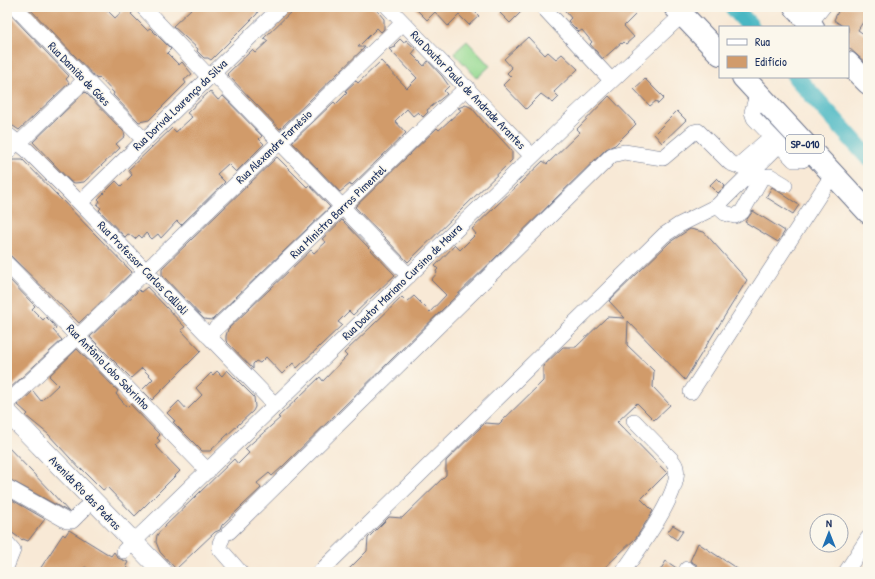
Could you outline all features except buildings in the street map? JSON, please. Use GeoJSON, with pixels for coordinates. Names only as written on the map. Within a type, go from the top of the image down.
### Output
{"type":"FeatureCollection","features":[{"type":"Feature","properties":{"kind":"highway"},"geometry":{"type":"LineString","coordinates":[[794,7],[815,19]]}},
{"type":"Feature","properties":{"kind":"highway"},"geometry":{"type":"LineString","coordinates":[[678,11],[719,53]]}},
{"type":"Feature","properties":{"kind":"highway"},"geometry":{"type":"LineString","coordinates":[[849,64],[868,83]]}},
{"type":"Feature","properties":{"kind":"highway","name":"SP-010"},"geometry":{"type":"LineString","coordinates":[[750,85],[868,212]]}},
{"type":"Feature","properties":{"kind":"main road","name":"Avenida Rio das Pedras"},"geometry":{"type":"LineString","coordinates":[[7,412],[129,547]]}},
{"type":"Feature","properties":{"kind":"main road","name":"Avenida Rio das Pedras"},"geometry":{"type":"LineString","coordinates":[[7,430],[84,509],[155,571]]}},
{"type":"Feature","properties":{"kind":"street","name":"Rua Damião de Góes"},"geometry":{"type":"LineString","coordinates":[[15,7],[144,140]]}},
{"type":"Feature","properties":{"kind":"street"},"geometry":{"type":"LineString","coordinates":[[143,7],[279,141],[409,276]]}},
{"type":"Feature","properties":{"kind":"street","name":"Rua Doutor Paulo de Andrade Arantes"},"geometry":{"type":"LineString","coordinates":[[388,7],[467,87],[532,156]]}},
{"type":"Feature","properties":{"kind":"street"},"geometry":{"type":"LineString","coordinates":[[543,7],[611,80]]}},
{"type":"Feature","properties":{"kind":"street","name":"Rua Dorival Lourenço da Silva"},"geometry":{"type":"LineString","coordinates":[[80,203],[276,9]]}},
{"type":"Feature","properties":{"kind":"street","name":"Rua Doutor Mariano Cursino de Moura"},"geometry":{"type":"LineString","coordinates":[[129,547],[611,80],[678,11]]}},
{"type":"Feature","properties":{"kind":"street","name":"Rua Alexandre Farnésio"},"geometry":{"type":"LineString","coordinates":[[7,403],[78,337],[145,270],[403,23]]}},
{"type":"Feature","properties":{"kind":"street"},"geometry":{"type":"LineString","coordinates":[[7,152],[15,139],[85,80]]}},
{"type":"Feature","properties":{"kind":"street"},"geometry":{"type":"LineString","coordinates":[[750,85],[752,115],[775,141],[796,160],[802,160],[814,154]]}},
{"type":"Feature","properties":{"kind":"street","name":"Rua Ministro Barros Pimentel"},"geometry":{"type":"LineString","coordinates":[[208,336],[467,87]]}},
{"type":"Feature","properties":{"kind":"street"},"geometry":{"type":"LineString","coordinates":[[240,572],[220,549],[226,536],[612,155],[624,152],[663,158],[694,132],[698,131],[730,163],[738,166],[775,141]]}},
{"type":"Feature","properties":{"kind":"street","name":"Rua Professor Carlos Callioli"},"geometry":{"type":"LineString","coordinates":[[15,139],[80,203],[275,405]]}},
{"type":"Feature","properties":{"kind":"street"},"geometry":{"type":"LineString","coordinates":[[320,572],[664,235],[679,225],[717,206],[775,141]]}},
{"type":"Feature","properties":{"kind":"street"},"geometry":{"type":"LineString","coordinates":[[691,392],[833,174]]}},
{"type":"Feature","properties":{"kind":"street"},"geometry":{"type":"LineString","coordinates":[[717,206],[725,212],[735,216],[742,212],[762,177],[770,176],[785,184]]}},
{"type":"Feature","properties":{"kind":"street","name":"Rua Antônio Lobo Sobrinho"},"geometry":{"type":"LineString","coordinates":[[7,264],[208,471]]}},
{"type":"Feature","properties":{"kind":"street"},"geometry":{"type":"LineString","coordinates":[[623,572],[669,500],[677,475],[676,467],[672,460],[634,421]]}},
{"type":"Feature","properties":{"kind":"street"},"geometry":{"type":"LineString","coordinates":[[7,487],[67,521],[72,521],[84,509]]}},
{"type":"Feature","properties":{"kind":"street"},"geometry":{"type":"LineString","coordinates":[[846,572],[867,542]]}},
{"type":"Feature","properties":{"kind":"street"},"geometry":{"type":"LineString","coordinates":[[7,543],[13,550],[8,563]]}},
{"type":"Feature","properties":{"kind":"green space"},"geometry":{"type":"Polygon","coordinates":[[[467,41],[490,66],[477,78],[454,53],[467,41]]]}},
{"type":"Feature","properties":{"kind":"waterway"},"geometry":{"type":"LineString","coordinates":[[733,7],[750,26]]}},
{"type":"Feature","properties":{"kind":"waterway"},"geometry":{"type":"LineString","coordinates":[[797,78],[868,157]]}}]}
